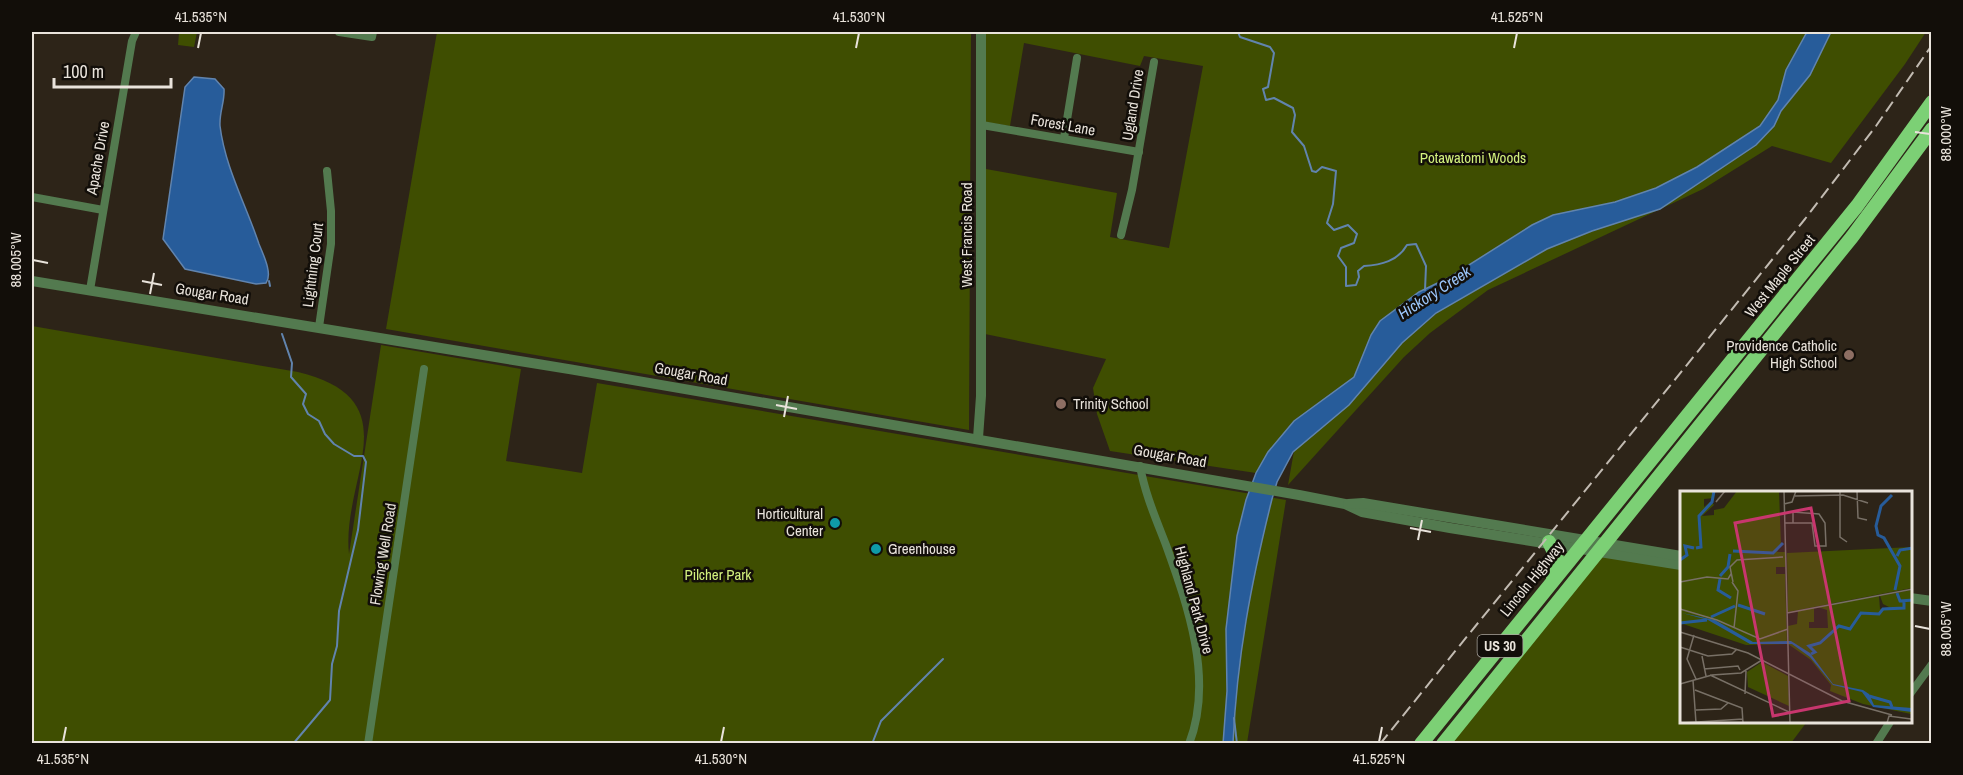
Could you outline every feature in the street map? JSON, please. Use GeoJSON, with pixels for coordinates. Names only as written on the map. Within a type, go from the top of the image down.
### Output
{"type":"FeatureCollection","features":[{"type":"Feature","properties":{"kind":"main road","name":"West Maple Street"},"geometry":{"type":"LineString","coordinates":[[1582,543],[1857,206],[1932,102]]}},
{"type":"Feature","properties":{"kind":"main road","name":"West Maple Street"},"geometry":{"type":"LineString","coordinates":[[1600,547],[1864,222],[1932,129]]}},
{"type":"Feature","properties":{"kind":"main road"},"geometry":{"type":"LineString","coordinates":[[1549,542],[1557,558],[1550,583]]}},
{"type":"Feature","properties":{"kind":"main road","name":"Lincoln Highway"},"geometry":{"type":"LineString","coordinates":[[1421,744],[1582,543]]}},
{"type":"Feature","properties":{"kind":"main road","name":"US 30"},"geometry":{"type":"LineString","coordinates":[[1443,744],[1600,547]]}},
{"type":"Feature","properties":{"kind":"street","name":"Apache Drive"},"geometry":{"type":"LineString","coordinates":[[90,290],[132,41],[136,32]]}},
{"type":"Feature","properties":{"kind":"street"},"geometry":{"type":"LineString","coordinates":[[339,32],[373,34]]}},
{"type":"Feature","properties":{"kind":"street","name":"West Francis Road"},"geometry":{"type":"LineString","coordinates":[[978,438],[981,396],[981,32]]}},
{"type":"Feature","properties":{"kind":"street"},"geometry":{"type":"LineString","coordinates":[[1064,138],[1077,58]]}},
{"type":"Feature","properties":{"kind":"street","name":"Ugland Drive"},"geometry":{"type":"LineString","coordinates":[[1121,235],[1139,152],[1154,62]]}},
{"type":"Feature","properties":{"kind":"street","name":"Forest Lane"},"geometry":{"type":"LineString","coordinates":[[982,125],[1139,152]]}},
{"type":"Feature","properties":{"kind":"street","name":"Lightning Court"},"geometry":{"type":"LineString","coordinates":[[319,327],[331,244],[331,211],[327,171]]}},
{"type":"Feature","properties":{"kind":"street"},"geometry":{"type":"LineString","coordinates":[[32,197],[103,210]]}},
{"type":"Feature","properties":{"kind":"street","name":"Gougar Road"},"geometry":{"type":"LineString","coordinates":[[32,281],[319,327],[1140,466],[1345,504],[1362,512],[1450,528],[1549,542],[1582,543]]}},
{"type":"Feature","properties":{"kind":"street","name":"Flowing Well Road"},"geometry":{"type":"LineString","coordinates":[[368,744],[424,369]]}},
{"type":"Feature","properties":{"kind":"street","name":"Highland Park Drive"},"geometry":{"type":"LineString","coordinates":[[1140,466],[1144,488],[1187,614],[1197,660],[1200,698],[1196,727],[1190,744]]}},
{"type":"Feature","properties":{"kind":"street","name":"Gougar Road"},"geometry":{"type":"LineString","coordinates":[[1345,504],[1363,503],[1582,543],[1680,565]]}},
{"type":"Feature","properties":{"kind":"street","name":"Gougar Road"},"geometry":{"type":"LineString","coordinates":[[1600,547],[1680,556]]}},
{"type":"Feature","properties":{"kind":"street"},"geometry":{"type":"LineString","coordinates":[[1912,598],[1932,601]]}},
{"type":"Feature","properties":{"kind":"street"},"geometry":{"type":"LineString","coordinates":[[1912,693],[1932,664]]}},
{"type":"Feature","properties":{"kind":"street"},"geometry":{"type":"LineString","coordinates":[[1876,744],[1889,724]]}},
{"type":"Feature","properties":{"kind":"green space"},"geometry":{"type":"Polygon","coordinates":[[[173,32],[197,32],[194,47],[178,45],[179,33],[173,32]]]}},
{"type":"Feature","properties":{"kind":"green space"},"geometry":{"type":"Polygon","coordinates":[[[437,32],[971,32],[969,430],[386,329],[437,32]]]}},
{"type":"Feature","properties":{"kind":"green space","name":"Potawatomi Woods"},"geometry":{"type":"Polygon","coordinates":[[[986,32],[1926,32],[1831,163],[1772,146],[1703,189],[1488,290],[1430,333],[1404,357],[1288,485],[1300,417],[1268,452],[1256,473],[1110,451],[1097,414],[1093,388],[1106,359],[985,334],[986,169],[1117,193],[1110,237],[1169,248],[1203,66],[1144,56],[1140,66],[1024,43],[1010,126],[985,122],[986,32]]]}},
{"type":"Feature","properties":{"kind":"green space","name":"Pilcher Park"},"geometry":{"type":"Polygon","coordinates":[[[32,326],[298,372],[333,385],[353,402],[363,422],[364,445],[349,526],[349,554],[381,345],[521,369],[506,461],[582,473],[597,383],[1286,500],[1247,743],[32,743],[32,326]]]}},
{"type":"Feature","properties":{"kind":"green space"},"geometry":{"type":"Polygon","coordinates":[[[1598,555],[1680,567],[1680,724],[1805,724],[1791,743],[1447,744],[1598,555]]]}},
{"type":"Feature","properties":{"kind":"water"},"geometry":{"type":"Polygon","coordinates":[[[1807,32],[1831,32],[1810,75],[1781,111],[1774,126],[1756,145],[1660,209],[1592,231],[1547,249],[1436,313],[1402,343],[1349,405],[1293,452],[1277,482],[1264,530],[1251,590],[1242,650],[1233,743],[1223,744],[1227,691],[1226,629],[1237,536],[1246,500],[1256,473],[1268,452],[1294,421],[1354,377],[1371,335],[1380,321],[1419,292],[1450,277],[1532,225],[1553,215],[1615,202],[1656,188],[1697,167],[1760,126],[1778,100],[1786,70],[1807,32]]]}},
{"type":"Feature","properties":{"kind":"water"},"geometry":{"type":"Polygon","coordinates":[[[194,77],[215,79],[224,89],[220,126],[226,156],[267,264],[266,283],[256,284],[185,269],[163,239],[185,87],[194,77]]]}},
{"type":"Feature","properties":{"kind":"waterway"},"geometry":{"type":"LineString","coordinates":[[1238,32],[1240,37],[1270,47],[1274,53],[1268,87],[1263,89],[1266,100],[1274,98],[1293,108],[1295,115],[1292,132],[1304,146],[1312,171],[1316,172],[1322,167],[1336,171],[1333,204],[1327,223],[1334,230],[1348,225],[1357,234],[1354,243],[1341,248],[1338,256],[1346,267],[1346,286],[1356,285],[1359,277],[1358,271],[1364,266],[1388,261],[1399,255],[1407,245],[1416,244],[1426,266],[1425,290]]}},
{"type":"Feature","properties":{"kind":"waterway"},"geometry":{"type":"LineString","coordinates":[[269,281],[270,286]]}},
{"type":"Feature","properties":{"kind":"waterway"},"geometry":{"type":"LineString","coordinates":[[282,334],[292,363],[291,377],[306,394],[303,404],[308,414],[319,421],[325,434],[334,444],[354,456],[363,456],[366,462],[358,530],[339,611],[330,700],[293,744]]}},
{"type":"Feature","properties":{"kind":"waterway"},"geometry":{"type":"LineString","coordinates":[[872,744],[881,721],[943,659]]}},
{"type":"Feature","properties":{"kind":"waterway","name":"Hickory Creek"},"geometry":{"type":"LineString","coordinates":[[1234,718],[1237,744]]}},
{"type":"Feature","properties":{"kind":"railway"},"geometry":{"type":"LineString","coordinates":[[1380,744],[1805,219],[1876,126],[1932,45]]}},
{"type":"Feature","properties":{"kind":"place","name":"Providence Catholic High School"},"geometry":{"type":"Point","coordinates":[1849,355]}},
{"type":"Feature","properties":{"kind":"place","name":"Trinity School"},"geometry":{"type":"Point","coordinates":[1061,404]}},
{"type":"Feature","properties":{"kind":"place","name":"Horticultural Center"},"geometry":{"type":"Point","coordinates":[835,523]}},
{"type":"Feature","properties":{"kind":"place","name":"Greenhouse"},"geometry":{"type":"Point","coordinates":[876,549]}}]}
